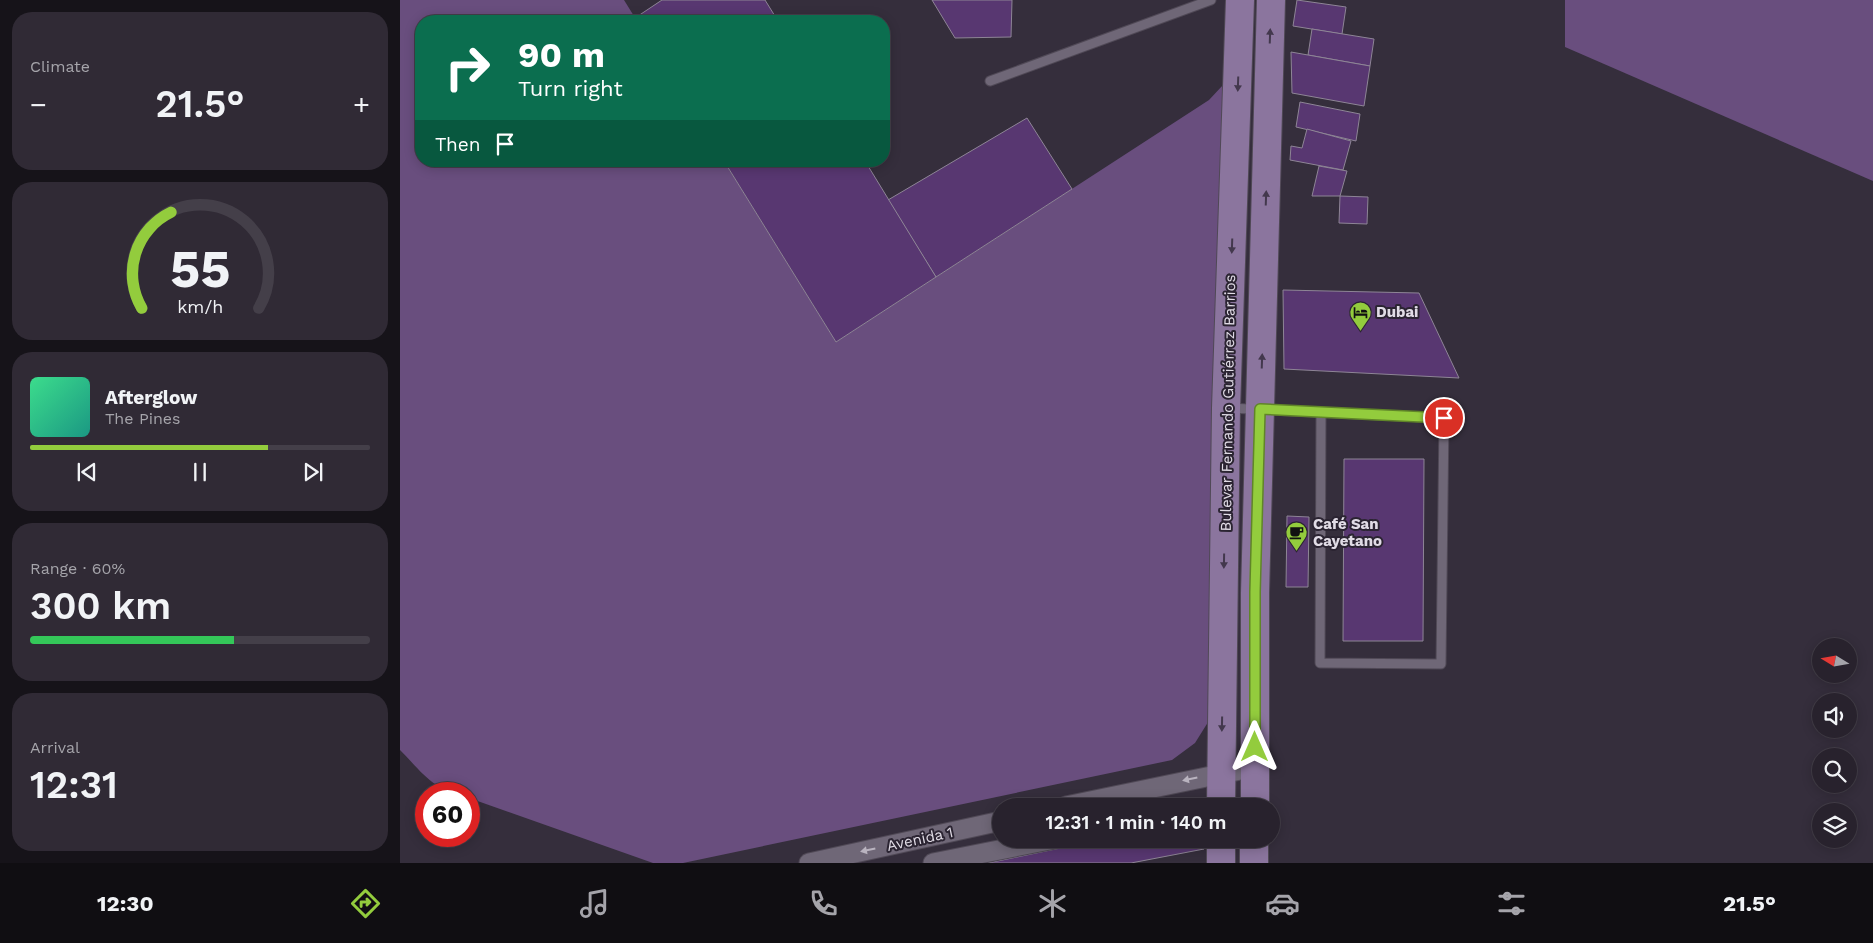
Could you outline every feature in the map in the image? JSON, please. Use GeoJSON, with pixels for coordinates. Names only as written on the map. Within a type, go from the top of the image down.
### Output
{"type":"FeatureCollection","features":[{"type":"Feature","properties":{"kind":"main road","name":"Bulevar Fernando Gutiérrez Barrios"},"geometry":{"type":"LineString","coordinates":[[1221,798],[1226,408],[1240,0]]}},
{"type":"Feature","properties":{"kind":"main road","name":"Bulevar Fernando Gutiérrez Barrios"},"geometry":{"type":"LineString","coordinates":[[1255,798],[1255,592],[1271,0]]}},
{"type":"Feature","properties":{"kind":"main road"},"geometry":{"type":"LineString","coordinates":[[1221,848],[1221,863]]}},
{"type":"Feature","properties":{"kind":"main road"},"geometry":{"type":"LineString","coordinates":[[1254,848],[1254,863]]}},
{"type":"Feature","properties":{"kind":"street"},"geometry":{"type":"LineString","coordinates":[[1103,798],[1255,766]]}},
{"type":"Feature","properties":{"kind":"street","name":"Avenida 1"},"geometry":{"type":"LineString","coordinates":[[809,863],[992,822]]}},
{"type":"Feature","properties":{"kind":"street","name":"Avenida 1"},"geometry":{"type":"LineString","coordinates":[[933,863],[1010,848]]}},
{"type":"Feature","properties":{"kind":"lane"},"geometry":{"type":"LineString","coordinates":[[990,81],[1211,0]]}},
{"type":"Feature","properties":{"kind":"lane"},"geometry":{"type":"LineString","coordinates":[[1226,408],[1444,418],[1441,664],[1320,663],[1321,413]]}},
{"type":"Feature","properties":{"kind":"shaded area"},"geometry":{"type":"Polygon","coordinates":[[[400,0],[624,0],[633,15],[415,15],[415,167],[728,167],[836,342],[1209,100],[1223,85],[1210,719],[1195,743],[1172,760],[683,863],[653,863],[480,802],[480,782],[433,782],[400,750],[400,0]]]}},
{"type":"Feature","properties":{"kind":"shaded area"},"geometry":{"type":"Polygon","coordinates":[[[1565,0],[1873,0],[1873,181],[1565,47],[1565,0]]]}},
{"type":"Feature","properties":{"kind":"building"},"geometry":{"type":"Polygon","coordinates":[[[662,0],[765,0],[774,15],[640,15],[662,0]]]}},
{"type":"Feature","properties":{"kind":"building"},"geometry":{"type":"Polygon","coordinates":[[[932,0],[1012,0],[1011,37],[955,38],[932,0]]]}},
{"type":"Feature","properties":{"kind":"building"},"geometry":{"type":"Polygon","coordinates":[[[1297,0],[1346,7],[1342,34],[1293,26],[1297,0]]]}},
{"type":"Feature","properties":{"kind":"building"},"geometry":{"type":"Polygon","coordinates":[[[1312,29],[1374,39],[1370,66],[1308,55],[1312,29]]]}},
{"type":"Feature","properties":{"kind":"building"},"geometry":{"type":"Polygon","coordinates":[[[1291,52],[1370,66],[1364,106],[1292,93],[1291,52]]]}},
{"type":"Feature","properties":{"kind":"building"},"geometry":{"type":"Polygon","coordinates":[[[1300,102],[1360,114],[1356,141],[1296,127],[1300,102]]]}},
{"type":"Feature","properties":{"kind":"building"},"geometry":{"type":"Polygon","coordinates":[[[1027,118],[1072,189],[936,277],[888,200],[1027,118]]]}},
{"type":"Feature","properties":{"kind":"building"},"geometry":{"type":"Polygon","coordinates":[[[1307,129],[1351,141],[1343,170],[1290,160],[1291,146],[1302,148],[1307,129]]]}},
{"type":"Feature","properties":{"kind":"building"},"geometry":{"type":"Polygon","coordinates":[[[1319,166],[1347,171],[1340,196],[1312,196],[1319,166]]]}},
{"type":"Feature","properties":{"kind":"building"},"geometry":{"type":"Polygon","coordinates":[[[728,167],[869,167],[936,277],[836,342],[728,167]]]}},
{"type":"Feature","properties":{"kind":"building"},"geometry":{"type":"Polygon","coordinates":[[[1340,196],[1368,197],[1367,224],[1339,223],[1340,196]]]}},
{"type":"Feature","properties":{"kind":"building","name":"Dubai"},"geometry":{"type":"Polygon","coordinates":[[[1283,290],[1419,293],[1459,378],[1284,369],[1283,290]]]}},
{"type":"Feature","properties":{"kind":"building"},"geometry":{"type":"Polygon","coordinates":[[[1344,459],[1424,459],[1423,641],[1343,641],[1344,459]]]}},
{"type":"Feature","properties":{"kind":"building","name":"Café San Cayetano"},"geometry":{"type":"Polygon","coordinates":[[[1287,516],[1309,517],[1308,587],[1286,587],[1287,516]]]}},
{"type":"Feature","properties":{"kind":"building"},"geometry":{"type":"Polygon","coordinates":[[[1060,848],[1204,849],[1131,863],[988,863],[1060,848]]]}},
{"type":"Feature","properties":{"kind":"place","name":"Dubai"},"geometry":{"type":"Point","coordinates":[1360,331]}},
{"type":"Feature","properties":{"kind":"place","name":"Café San Cayetano"},"geometry":{"type":"Point","coordinates":[1297,552]}},
{"type":"Feature","properties":{"kind":"route"},"geometry":{"type":"LineString","coordinates":[[1255,747],[1255,592],[1260,409],[1444,418]]}}]}
